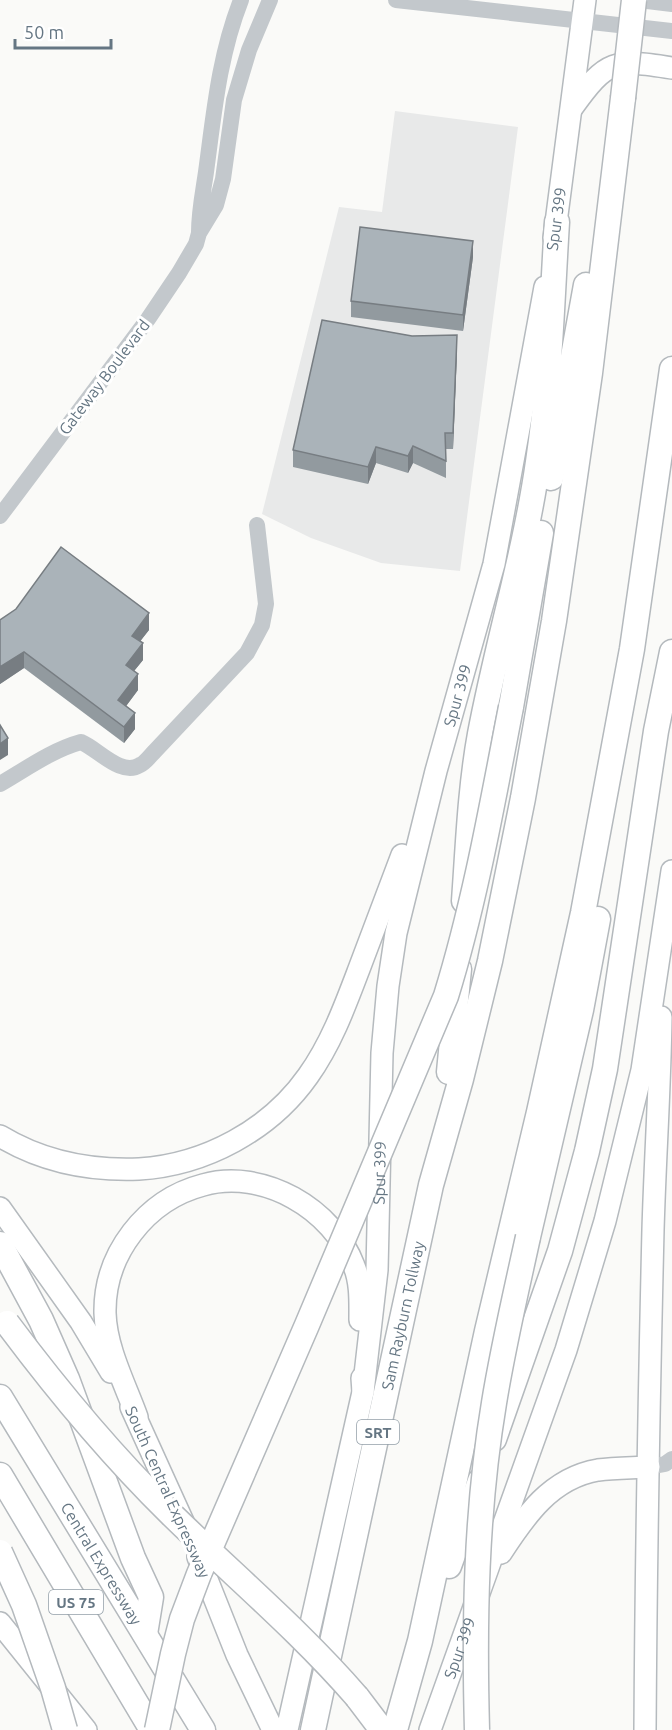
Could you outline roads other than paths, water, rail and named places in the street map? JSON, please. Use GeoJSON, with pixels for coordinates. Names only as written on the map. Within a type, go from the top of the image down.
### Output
{"type":"FeatureCollection","features":[{"type":"Feature","properties":{"kind":"highway"},"geometry":{"type":"LineString","coordinates":[[157,1730],[172,1653],[199,1574],[308,1325],[446,996],[461,948],[480,872],[511,707],[600,202],[616,145],[634,0]]}},
{"type":"Feature","properties":{"kind":"highway","name":"Sam Rayburn Tollway"},"geometry":{"type":"LineString","coordinates":[[313,1730],[431,1185],[461,1079],[503,898],[554,621],[591,373],[616,145]]}},
{"type":"Feature","properties":{"kind":"highway"},"geometry":{"type":"LineString","coordinates":[[431,1185],[454,1040],[471,810],[480,736],[523,546],[538,461],[547,383],[557,222]]}},
{"type":"Feature","properties":{"kind":"highway"},"geometry":{"type":"LineString","coordinates":[[395,1730],[420,1641],[487,1332],[583,913],[632,649],[672,369]]}},
{"type":"Feature","properties":{"kind":"highway"},"geometry":{"type":"LineString","coordinates":[[477,1730],[475,1662],[477,1580],[483,1487],[494,1403],[528,1237],[581,1010],[619,808],[631,732],[632,649]]}},
{"type":"Feature","properties":{"kind":"highway"},"geometry":{"type":"LineString","coordinates":[[420,1641],[536,1324],[560,1251],[587,1151],[605,1069],[656,731],[672,652]]}},
{"type":"Feature","properties":{"kind":"highway"},"geometry":{"type":"LineString","coordinates":[[0,1244],[41,1320],[68,1379],[133,1558],[151,1598],[145,1634]]}},
{"type":"Feature","properties":{"kind":"highway"},"geometry":{"type":"LineString","coordinates":[[4,1317],[37,1363],[112,1453],[171,1514],[338,1675],[382,1730]]}},
{"type":"Feature","properties":{"kind":"highway","name":"Central Expressway"},"geometry":{"type":"LineString","coordinates":[[0,1396],[203,1730]]}},
{"type":"Feature","properties":{"kind":"highway","name":"US 75"},"geometry":{"type":"LineString","coordinates":[[0,1475],[152,1730]]}},
{"type":"Feature","properties":{"kind":"highway"},"geometry":{"type":"LineString","coordinates":[[0,1552],[24,1605],[65,1730]]}},
{"type":"Feature","properties":{"kind":"main road","name":"Spur 399"},"geometry":{"type":"LineString","coordinates":[[363,1392],[377,1270],[382,1053],[388,986],[396,933],[436,771],[494,564],[557,222],[584,10]]}},
{"type":"Feature","properties":{"kind":"main road"},"geometry":{"type":"LineString","coordinates":[[570,111],[591,81],[606,68],[631,62],[672,68]]}},
{"type":"Feature","properties":{"kind":"main road"},"geometry":{"type":"LineString","coordinates":[[0,1136],[37,1155],[74,1166],[112,1170],[155,1168],[192,1159],[224,1147],[255,1128],[283,1106],[308,1076],[326,1048],[346,1003],[436,771]]}},
{"type":"Feature","properties":{"kind":"main road","name":"Spur 399"},"geometry":{"type":"LineString","coordinates":[[430,1730],[566,1350],[604,1221],[642,1070],[672,871]]}},
{"type":"Feature","properties":{"kind":"main road"},"geometry":{"type":"LineString","coordinates":[[645,1730],[664,1465],[653,1233],[660,1088],[663,935]]}},
{"type":"Feature","properties":{"kind":"main road"},"geometry":{"type":"LineString","coordinates":[[137,1417],[112,1349],[105,1312],[107,1286],[115,1259],[129,1236],[147,1216],[170,1199],[203,1185],[234,1181],[280,1191],[320,1216],[340,1237],[355,1267],[360,1293],[363,1392],[287,1730]]}},
{"type":"Feature","properties":{"kind":"main road","name":"South Central Expressway"},"geometry":{"type":"LineString","coordinates":[[0,1208],[81,1322],[137,1417],[237,1654],[273,1730]]}},
{"type":"Feature","properties":{"kind":"main road"},"geometry":{"type":"LineString","coordinates":[[484,1578],[532,1508],[552,1490],[572,1478],[597,1470],[664,1465]]}},
{"type":"Feature","properties":{"kind":"main road"},"geometry":{"type":"LineString","coordinates":[[0,1623],[86,1730]]}},
{"type":"Feature","properties":{"kind":"street","name":"Gateway Boulevard"},"geometry":{"type":"LineString","coordinates":[[200,233],[199,209],[217,85],[222,60],[241,0]]}},
{"type":"Feature","properties":{"kind":"street","name":"Gateway Boulevard"},"geometry":{"type":"LineString","coordinates":[[0,516],[148,319],[196,244],[216,205],[223,179],[237,92],[249,50],[270,0]]}},
{"type":"Feature","properties":{"kind":"street"},"geometry":{"type":"LineString","coordinates":[[396,0],[489,12],[584,10],[672,31]]}},
{"type":"Feature","properties":{"kind":"street"},"geometry":{"type":"LineString","coordinates":[[639,0],[672,4]]}},
{"type":"Feature","properties":{"kind":"street"},"geometry":{"type":"LineString","coordinates":[[0,784],[66,746],[81,742],[117,765],[127,768],[140,766],[154,752],[247,653],[262,625],[266,604],[257,525]]}}]}
